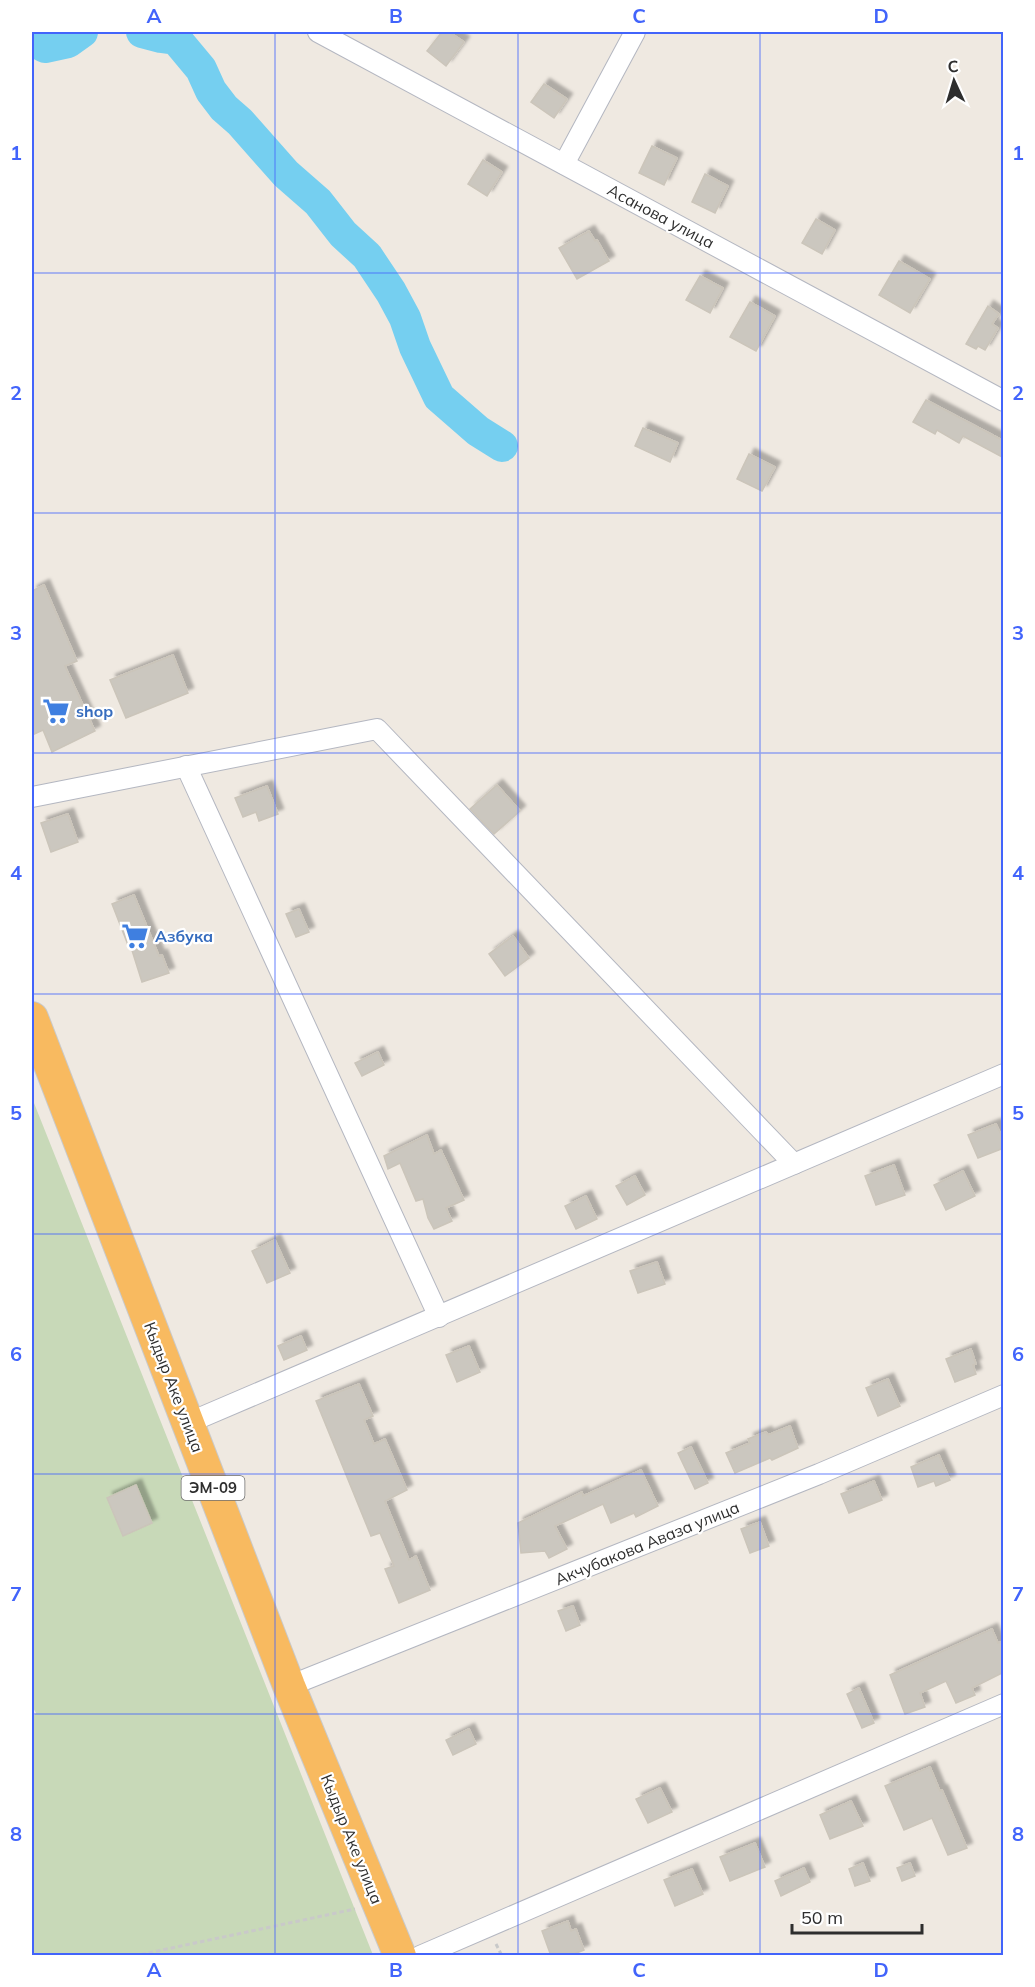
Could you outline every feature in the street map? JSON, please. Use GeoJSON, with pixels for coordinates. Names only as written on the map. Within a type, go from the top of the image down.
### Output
{"type":"FeatureCollection","features":[{"type":"Feature","properties":{"kind":"highway","name":"Кыдыр Аке улица"},"geometry":{"type":"LineString","coordinates":[[32,1018],[289,1686],[400,1956]]}},
{"type":"Feature","properties":{"kind":"street","name":"Асанова улица"},"geometry":{"type":"LineString","coordinates":[[318,32],[1004,401]]}},
{"type":"Feature","properties":{"kind":"street"},"geometry":{"type":"LineString","coordinates":[[564,164],[635,32]]}},
{"type":"Feature","properties":{"kind":"street"},"geometry":{"type":"LineString","coordinates":[[32,797],[376,729],[794,1164]]}},
{"type":"Feature","properties":{"kind":"street"},"geometry":{"type":"LineString","coordinates":[[186,766],[439,1317]]}},
{"type":"Feature","properties":{"kind":"street"},"geometry":{"type":"LineString","coordinates":[[188,1423],[1004,1074]]}},
{"type":"Feature","properties":{"kind":"street","name":"Акчубакова Аваза улица"},"geometry":{"type":"LineString","coordinates":[[289,1686],[819,1474],[1004,1395]]}},
{"type":"Feature","properties":{"kind":"street"},"geometry":{"type":"LineString","coordinates":[[420,1956],[1004,1704]]}},
{"type":"Feature","properties":{"kind":"path"},"geometry":{"type":"LineString","coordinates":[[134,1956],[355,1909]]}},
{"type":"Feature","properties":{"kind":"green space"},"geometry":{"type":"Polygon","coordinates":[[[32,1098],[373,1955],[32,1955],[32,1718],[36,1713],[32,1706],[32,1098]]]}},
{"type":"Feature","properties":{"kind":"building"},"geometry":{"type":"Polygon","coordinates":[[[442,32],[449,32],[464,42],[446,66],[427,51],[442,32]]]}},
{"type":"Feature","properties":{"kind":"building"},"geometry":{"type":"Polygon","coordinates":[[[544,84],[567,99],[554,118],[531,102],[544,84]]]}},
{"type":"Feature","properties":{"kind":"building"},"geometry":{"type":"Polygon","coordinates":[[[652,146],[677,158],[664,185],[639,173],[652,146]]]}},
{"type":"Feature","properties":{"kind":"building"},"geometry":{"type":"Polygon","coordinates":[[[483,160],[502,172],[487,196],[468,184],[483,160]]]}},
{"type":"Feature","properties":{"kind":"building"},"geometry":{"type":"Polygon","coordinates":[[[705,174],[728,186],[715,213],[692,202],[705,174]]]}},
{"type":"Feature","properties":{"kind":"building"},"geometry":{"type":"Polygon","coordinates":[[[816,219],[835,230],[822,254],[802,243],[816,219]]]}},
{"type":"Feature","properties":{"kind":"building"},"geometry":{"type":"Polygon","coordinates":[[[589,231],[609,261],[577,279],[559,248],[589,231]]]}},
{"type":"Feature","properties":{"kind":"building"},"geometry":{"type":"Polygon","coordinates":[[[899,261],[930,279],[910,313],[879,295],[899,261]]]}},
{"type":"Feature","properties":{"kind":"building"},"geometry":{"type":"Polygon","coordinates":[[[700,276],[723,288],[710,313],[686,300],[700,276]]]}},
{"type":"Feature","properties":{"kind":"building"},"geometry":{"type":"Polygon","coordinates":[[[750,302],[775,316],[756,351],[730,337],[750,302]]]}},
{"type":"Feature","properties":{"kind":"building"},"geometry":{"type":"Polygon","coordinates":[[[988,306],[999,314],[992,324],[998,328],[985,350],[978,346],[976,349],[966,344],[988,306]]]}},
{"type":"Feature","properties":{"kind":"building"},"geometry":{"type":"Polygon","coordinates":[[[926,400],[1004,441],[1004,458],[963,436],[959,443],[937,430],[935,434],[913,422],[926,400]]]}},
{"type":"Feature","properties":{"kind":"building"},"geometry":{"type":"Polygon","coordinates":[[[643,428],[678,443],[670,462],[635,446],[643,428]]]}},
{"type":"Feature","properties":{"kind":"building"},"geometry":{"type":"Polygon","coordinates":[[[749,454],[775,467],[762,491],[737,479],[749,454]]]}},
{"type":"Feature","properties":{"kind":"building"},"geometry":{"type":"Polygon","coordinates":[[[44,585],[77,661],[65,666],[95,731],[52,752],[43,730],[32,735],[32,591],[44,585]]]}},
{"type":"Feature","properties":{"kind":"building"},"geometry":{"type":"Polygon","coordinates":[[[173,655],[188,693],[126,718],[110,680],[173,655]]]}},
{"type":"Feature","properties":{"kind":"building"},"geometry":{"type":"Polygon","coordinates":[[[497,785],[520,811],[494,834],[470,809],[497,785]]]}},
{"type":"Feature","properties":{"kind":"building"},"geometry":{"type":"Polygon","coordinates":[[[267,786],[278,814],[259,821],[256,812],[243,817],[235,798],[267,786]]]}},
{"type":"Feature","properties":{"kind":"building"},"geometry":{"type":"Polygon","coordinates":[[[68,814],[78,842],[51,852],[41,823],[68,814]]]}},
{"type":"Feature","properties":{"kind":"building"},"geometry":{"type":"Polygon","coordinates":[[[134,895],[159,956],[162,955],[169,973],[142,982],[130,944],[128,945],[112,904],[134,895]]]}},
{"type":"Feature","properties":{"kind":"building"},"geometry":{"type":"Polygon","coordinates":[[[299,909],[309,932],[296,937],[286,914],[299,909]]]}},
{"type":"Feature","properties":{"kind":"building"},"geometry":{"type":"Polygon","coordinates":[[[513,936],[529,958],[505,976],[489,954],[513,936]]]}},
{"type":"Feature","properties":{"kind":"building"},"geometry":{"type":"Polygon","coordinates":[[[378,1052],[384,1065],[362,1076],[355,1063],[378,1052]]]}},
{"type":"Feature","properties":{"kind":"building"},"geometry":{"type":"Polygon","coordinates":[[[996,1124],[1004,1141],[1004,1148],[978,1158],[968,1135],[996,1124]]]}},
{"type":"Feature","properties":{"kind":"building"},"geometry":{"type":"Polygon","coordinates":[[[427,1135],[434,1154],[441,1150],[464,1200],[446,1208],[452,1221],[434,1229],[428,1218],[423,1199],[416,1201],[400,1163],[388,1169],[384,1156],[427,1135]]]}},
{"type":"Feature","properties":{"kind":"building"},"geometry":{"type":"Polygon","coordinates":[[[894,1165],[905,1195],[876,1205],[865,1176],[894,1165]]]}},
{"type":"Feature","properties":{"kind":"building"},"geometry":{"type":"Polygon","coordinates":[[[963,1171],[975,1196],[946,1210],[934,1185],[963,1171]]]}},
{"type":"Feature","properties":{"kind":"building"},"geometry":{"type":"Polygon","coordinates":[[[635,1176],[645,1195],[627,1205],[616,1186],[635,1176]]]}},
{"type":"Feature","properties":{"kind":"building"},"geometry":{"type":"Polygon","coordinates":[[[586,1196],[597,1219],[576,1229],[565,1206],[586,1196]]]}},
{"type":"Feature","properties":{"kind":"building"},"geometry":{"type":"Polygon","coordinates":[[[275,1240],[290,1273],[267,1283],[252,1251],[275,1240]]]}},
{"type":"Feature","properties":{"kind":"building"},"geometry":{"type":"Polygon","coordinates":[[[657,1262],[665,1284],[638,1293],[630,1271],[657,1262]]]}},
{"type":"Feature","properties":{"kind":"building"},"geometry":{"type":"Polygon","coordinates":[[[301,1336],[307,1350],[284,1360],[278,1346],[301,1336]]]}},
{"type":"Feature","properties":{"kind":"building"},"geometry":{"type":"Polygon","coordinates":[[[469,1346],[480,1372],[457,1382],[446,1355],[469,1346]]]}},
{"type":"Feature","properties":{"kind":"building"},"geometry":{"type":"Polygon","coordinates":[[[971,1349],[976,1364],[973,1365],[976,1374],[955,1382],[946,1359],[971,1349]]]}},
{"type":"Feature","properties":{"kind":"building"},"geometry":{"type":"Polygon","coordinates":[[[888,1379],[900,1406],[878,1416],[866,1388],[888,1379]]]}},
{"type":"Feature","properties":{"kind":"building"},"geometry":{"type":"Polygon","coordinates":[[[359,1384],[373,1416],[364,1420],[374,1444],[385,1439],[407,1490],[385,1501],[409,1560],[416,1556],[430,1590],[399,1603],[385,1569],[394,1566],[380,1533],[371,1536],[316,1401],[359,1384]]]}},
{"type":"Feature","properties":{"kind":"building"},"geometry":{"type":"Polygon","coordinates":[[[790,1426],[798,1448],[735,1473],[726,1453],[750,1443],[748,1439],[766,1432],[768,1435],[790,1426]]]}},
{"type":"Feature","properties":{"kind":"building"},"geometry":{"type":"Polygon","coordinates":[[[691,1447],[708,1483],[695,1489],[678,1453],[691,1447]]]}},
{"type":"Feature","properties":{"kind":"building"},"geometry":{"type":"Polygon","coordinates":[[[939,1455],[950,1480],[936,1486],[934,1481],[918,1487],[911,1467],[939,1455]]]}},
{"type":"Feature","properties":{"kind":"building"},"geometry":{"type":"Polygon","coordinates":[[[641,1470],[658,1506],[636,1517],[634,1513],[611,1523],[603,1504],[555,1526],[567,1549],[549,1558],[545,1551],[521,1553],[518,1523],[582,1492],[583,1496],[641,1470]]]}},
{"type":"Feature","properties":{"kind":"building"},"geometry":{"type":"Polygon","coordinates":[[[874,1481],[882,1500],[849,1513],[841,1494],[874,1481]]]}},
{"type":"Feature","properties":{"kind":"building"},"geometry":{"type":"Polygon","coordinates":[[[136,1485],[152,1523],[123,1536],[107,1498],[136,1485]]]}},
{"type":"Feature","properties":{"kind":"building"},"geometry":{"type":"Polygon","coordinates":[[[760,1522],[769,1546],[750,1553],[741,1529],[760,1522]]]}},
{"type":"Feature","properties":{"kind":"building"},"geometry":{"type":"Polygon","coordinates":[[[573,1606],[580,1625],[566,1631],[558,1611],[573,1606]]]}},
{"type":"Feature","properties":{"kind":"building"},"geometry":{"type":"Polygon","coordinates":[[[992,1629],[998,1643],[1004,1641],[1004,1672],[972,1688],[975,1695],[956,1703],[946,1681],[920,1693],[925,1707],[905,1714],[890,1675],[992,1629]]]}},
{"type":"Feature","properties":{"kind":"building"},"geometry":{"type":"Polygon","coordinates":[[[859,1688],[874,1723],[862,1728],[847,1694],[859,1688]]]}},
{"type":"Feature","properties":{"kind":"building"},"geometry":{"type":"Polygon","coordinates":[[[469,1729],[476,1744],[453,1755],[446,1740],[469,1729]]]}},
{"type":"Feature","properties":{"kind":"building"},"geometry":{"type":"Polygon","coordinates":[[[930,1767],[967,1848],[948,1855],[932,1818],[904,1830],[885,1786],[930,1767]]]}},
{"type":"Feature","properties":{"kind":"building"},"geometry":{"type":"Polygon","coordinates":[[[660,1788],[672,1812],[648,1823],[636,1799],[660,1788]]]}},
{"type":"Feature","properties":{"kind":"building"},"geometry":{"type":"Polygon","coordinates":[[[851,1801],[863,1826],[830,1839],[820,1815],[851,1801]]]}},
{"type":"Feature","properties":{"kind":"building"},"geometry":{"type":"Polygon","coordinates":[[[755,1843],[765,1867],[730,1881],[720,1857],[755,1843]]]}},
{"type":"Feature","properties":{"kind":"building"},"geometry":{"type":"Polygon","coordinates":[[[863,1863],[870,1881],[855,1886],[849,1869],[863,1863]]]}},
{"type":"Feature","properties":{"kind":"building"},"geometry":{"type":"Polygon","coordinates":[[[910,1863],[915,1876],[902,1881],[897,1868],[910,1863]]]}},
{"type":"Feature","properties":{"kind":"building"},"geometry":{"type":"Polygon","coordinates":[[[804,1868],[810,1882],[781,1896],[775,1881],[804,1868]]]}},
{"type":"Feature","properties":{"kind":"building"},"geometry":{"type":"Polygon","coordinates":[[[692,1869],[703,1894],[675,1906],[664,1880],[692,1869]]]}},
{"type":"Feature","properties":{"kind":"building"},"geometry":{"type":"Polygon","coordinates":[[[568,1921],[571,1931],[576,1929],[584,1950],[569,1956],[551,1956],[542,1931],[568,1921]]]}},
{"type":"Feature","properties":{"kind":"waterway"},"geometry":{"type":"LineString","coordinates":[[32,40],[45,47],[68,42],[82,32]]}},
{"type":"Feature","properties":{"kind":"waterway"},"geometry":{"type":"LineString","coordinates":[[142,32],[176,39],[201,69],[211,91],[224,108],[240,122],[286,174],[318,202],[343,234],[367,256],[405,318],[415,347],[439,397],[478,431],[502,446]]}},
{"type":"Feature","properties":{"kind":"place","name":"shop"},"geometry":{"type":"Point","coordinates":[56,711]}},
{"type":"Feature","properties":{"kind":"place","name":"Азбука"},"geometry":{"type":"Point","coordinates":[135,936]}}]}
